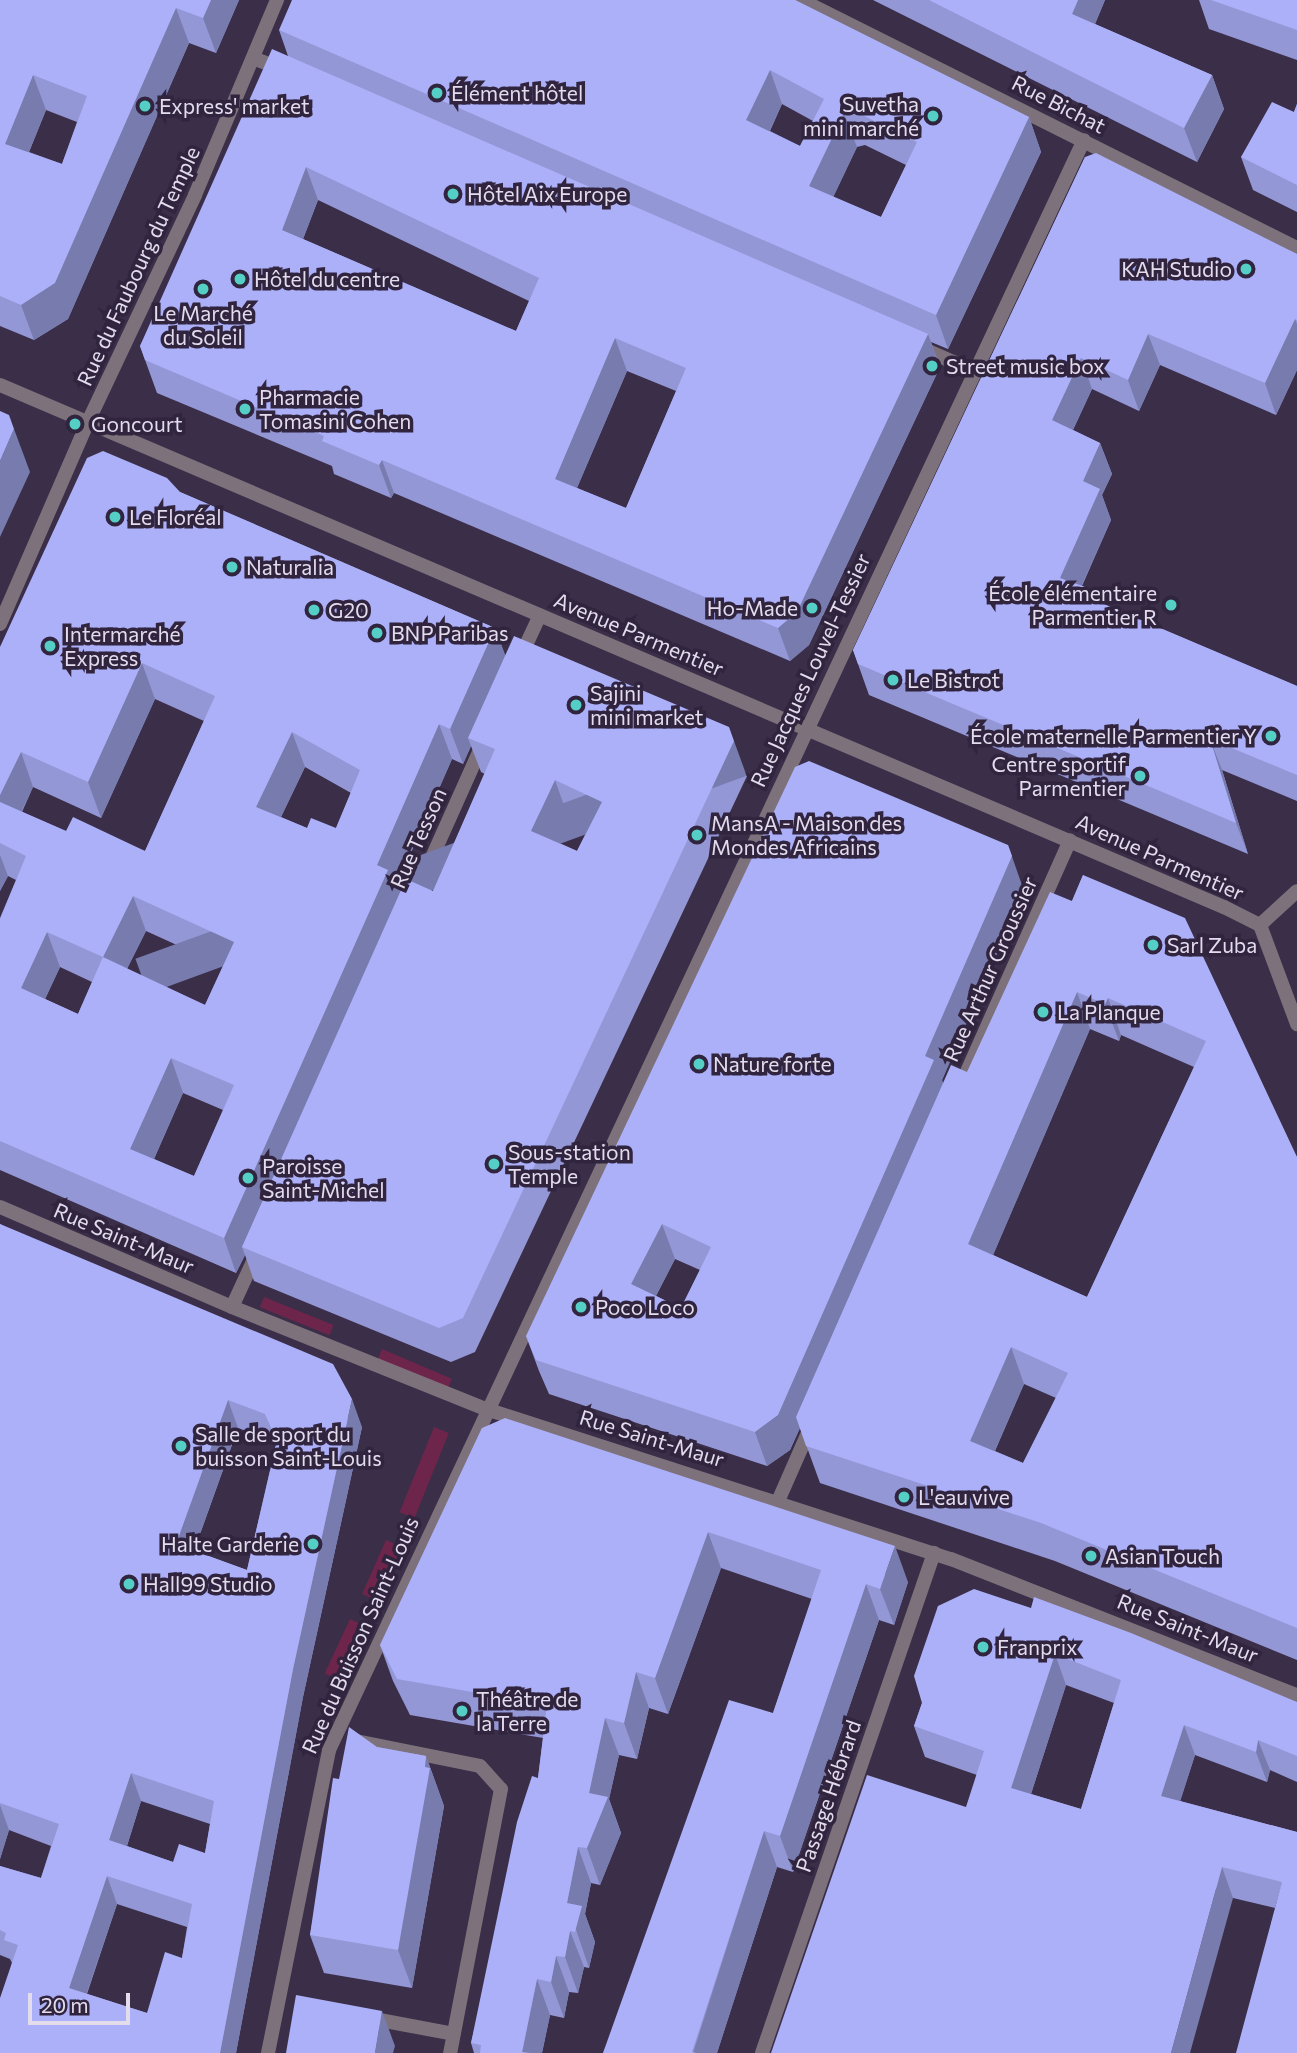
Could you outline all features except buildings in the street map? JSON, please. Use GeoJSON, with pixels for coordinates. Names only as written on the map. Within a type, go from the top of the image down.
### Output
{"type":"FeatureCollection","features":[{"type":"Feature","properties":{"kind":"street","name":"Rue du Faubourg du Temple"},"geometry":{"type":"LineString","coordinates":[[0,624],[3,609],[277,0]]}},
{"type":"Feature","properties":{"kind":"street","name":"Rue Bichat"},"geometry":{"type":"LineString","coordinates":[[801,0],[1297,248]]}},
{"type":"Feature","properties":{"kind":"street"},"geometry":{"type":"LineString","coordinates":[[253,58],[303,79]]}},
{"type":"Feature","properties":{"kind":"street","name":"Rue Jacques Louvel-Tessier"},"geometry":{"type":"LineString","coordinates":[[486,1409],[1084,140]]}},
{"type":"Feature","properties":{"kind":"street"},"geometry":{"type":"LineString","coordinates":[[906,341],[976,372]]}},
{"type":"Feature","properties":{"kind":"street","name":"Avenue Parmentier"},"geometry":{"type":"LineString","coordinates":[[0,385],[86,426],[1070,840],[1260,925]]}},
{"type":"Feature","properties":{"kind":"street"},"geometry":{"type":"LineString","coordinates":[[513,675],[540,615]]}},
{"type":"Feature","properties":{"kind":"street","name":"Rue Tesson"},"geometry":{"type":"LineString","coordinates":[[407,915],[491,725]]}},
{"type":"Feature","properties":{"kind":"street","name":"Rue Arthur Groussier"},"geometry":{"type":"LineString","coordinates":[[958,1094],[1070,840]]}},
{"type":"Feature","properties":{"kind":"street"},"geometry":{"type":"LineString","coordinates":[[1297,891],[1260,925],[1297,1024]]}},
{"type":"Feature","properties":{"kind":"street","name":"Rue Saint-Maur"},"geometry":{"type":"LineString","coordinates":[[0,1207],[232,1307],[486,1409],[779,1499],[934,1553],[1297,1695]]}},
{"type":"Feature","properties":{"kind":"street"},"geometry":{"type":"LineString","coordinates":[[232,1307],[267,1232]]}},
{"type":"Feature","properties":{"kind":"street","name":"Rue du Buisson Saint-Louis"},"geometry":{"type":"LineString","coordinates":[[268,2053],[319,1783],[336,1736],[486,1409]]}},
{"type":"Feature","properties":{"kind":"street"},"geometry":{"type":"LineString","coordinates":[[779,1499],[817,1412]]}},
{"type":"Feature","properties":{"kind":"street","name":"Passage Hébrard"},"geometry":{"type":"LineString","coordinates":[[762,2053],[934,1553]]}},
{"type":"Feature","properties":{"kind":"street"},"geometry":{"type":"LineString","coordinates":[[336,1736],[480,1766],[498,1780],[500,1816],[450,2053]]}},
{"type":"Feature","properties":{"kind":"street"},"geometry":{"type":"LineString","coordinates":[[277,1999],[298,2004]]}},
{"type":"Feature","properties":{"kind":"street"},"geometry":{"type":"LineString","coordinates":[[348,2014],[454,2034]]}},
{"type":"Feature","properties":{"kind":"shaded area"},"geometry":{"type":"Polygon","coordinates":[[[264,1297],[334,1325],[329,1335],[260,1307],[264,1297]]]}},
{"type":"Feature","properties":{"kind":"shaded area"},"geometry":{"type":"Polygon","coordinates":[[[382,1349],[452,1379],[448,1389],[378,1359],[382,1349]]]}},
{"type":"Feature","properties":{"kind":"shaded area"},"geometry":{"type":"Polygon","coordinates":[[[434,1427],[449,1433],[414,1518],[400,1512],[434,1427]]]}},
{"type":"Feature","properties":{"kind":"shaded area"},"geometry":{"type":"Polygon","coordinates":[[[386,1540],[402,1547],[378,1601],[362,1594],[386,1540]]]}},
{"type":"Feature","properties":{"kind":"shaded area"},"geometry":{"type":"Polygon","coordinates":[[[350,1619],[365,1626],[340,1681],[325,1673],[350,1619]]]}},
{"type":"Feature","properties":{"kind":"place","name":"Élément hôtel"},"geometry":{"type":"Point","coordinates":[437,93]}},
{"type":"Feature","properties":{"kind":"place","name":"Express' market"},"geometry":{"type":"Point","coordinates":[145,106]}},
{"type":"Feature","properties":{"kind":"place","name":"Suvetha mini marché"},"geometry":{"type":"Point","coordinates":[933,116]}},
{"type":"Feature","properties":{"kind":"place","name":"Hôtel Aix Europe"},"geometry":{"type":"Point","coordinates":[453,194]}},
{"type":"Feature","properties":{"kind":"place","name":"KAH Studio"},"geometry":{"type":"Point","coordinates":[1246,269]}},
{"type":"Feature","properties":{"kind":"place","name":"Hôtel du centre"},"geometry":{"type":"Point","coordinates":[240,279]}},
{"type":"Feature","properties":{"kind":"place","name":"Le Marché du Soleil"},"geometry":{"type":"Point","coordinates":[203,289]}},
{"type":"Feature","properties":{"kind":"place","name":"Street music box"},"geometry":{"type":"Point","coordinates":[932,366]}},
{"type":"Feature","properties":{"kind":"place","name":"Pharmacie Tomasini Cohen"},"geometry":{"type":"Point","coordinates":[245,409]}},
{"type":"Feature","properties":{"kind":"place","name":"Goncourt"},"geometry":{"type":"Point","coordinates":[75,424]}},
{"type":"Feature","properties":{"kind":"place","name":"Le Floréal"},"geometry":{"type":"Point","coordinates":[115,517]}},
{"type":"Feature","properties":{"kind":"place","name":"Naturalia"},"geometry":{"type":"Point","coordinates":[232,567]}},
{"type":"Feature","properties":{"kind":"place","name":"École élémentaire Parmentier R"},"geometry":{"type":"Point","coordinates":[1171,605]}},
{"type":"Feature","properties":{"kind":"place","name":"Ho-Made"},"geometry":{"type":"Point","coordinates":[812,608]}},
{"type":"Feature","properties":{"kind":"place","name":"G20"},"geometry":{"type":"Point","coordinates":[314,610]}},
{"type":"Feature","properties":{"kind":"place","name":"BNP Paribas"},"geometry":{"type":"Point","coordinates":[377,633]}},
{"type":"Feature","properties":{"kind":"place","name":"Intermarché Express"},"geometry":{"type":"Point","coordinates":[50,646]}},
{"type":"Feature","properties":{"kind":"place","name":"Le Bistrot"},"geometry":{"type":"Point","coordinates":[893,680]}},
{"type":"Feature","properties":{"kind":"place","name":"Sajini mini market"},"geometry":{"type":"Point","coordinates":[576,705]}},
{"type":"Feature","properties":{"kind":"place","name":"École maternelle Parmentier Y"},"geometry":{"type":"Point","coordinates":[1271,736]}},
{"type":"Feature","properties":{"kind":"place","name":"Centre sportif Parmentier"},"geometry":{"type":"Point","coordinates":[1140,776]}},
{"type":"Feature","properties":{"kind":"place","name":"MansA - Maison des Mondes Africains"},"geometry":{"type":"Point","coordinates":[697,835]}},
{"type":"Feature","properties":{"kind":"place","name":"Sarl Zuba"},"geometry":{"type":"Point","coordinates":[1153,945]}},
{"type":"Feature","properties":{"kind":"place","name":"La Planque"},"geometry":{"type":"Point","coordinates":[1043,1012]}},
{"type":"Feature","properties":{"kind":"place","name":"Nature forte"},"geometry":{"type":"Point","coordinates":[699,1064]}},
{"type":"Feature","properties":{"kind":"place","name":"Sous-station Temple"},"geometry":{"type":"Point","coordinates":[494,1164]}},
{"type":"Feature","properties":{"kind":"place","name":"Paroisse Saint-Michel"},"geometry":{"type":"Point","coordinates":[248,1178]}},
{"type":"Feature","properties":{"kind":"place","name":"Poco Loco"},"geometry":{"type":"Point","coordinates":[581,1307]}},
{"type":"Feature","properties":{"kind":"place","name":"Salle de sport du buisson Saint-Louis"},"geometry":{"type":"Point","coordinates":[181,1446]}},
{"type":"Feature","properties":{"kind":"place","name":"L'eau vive"},"geometry":{"type":"Point","coordinates":[904,1497]}},
{"type":"Feature","properties":{"kind":"place","name":"Halte Garderie"},"geometry":{"type":"Point","coordinates":[313,1544]}},
{"type":"Feature","properties":{"kind":"place","name":"Asian Touch"},"geometry":{"type":"Point","coordinates":[1091,1556]}},
{"type":"Feature","properties":{"kind":"place","name":"Hall99 Studio"},"geometry":{"type":"Point","coordinates":[129,1584]}},
{"type":"Feature","properties":{"kind":"place","name":"Franprix"},"geometry":{"type":"Point","coordinates":[983,1647]}},
{"type":"Feature","properties":{"kind":"place","name":"Théâtre de la Terre"},"geometry":{"type":"Point","coordinates":[462,1711]}}]}
